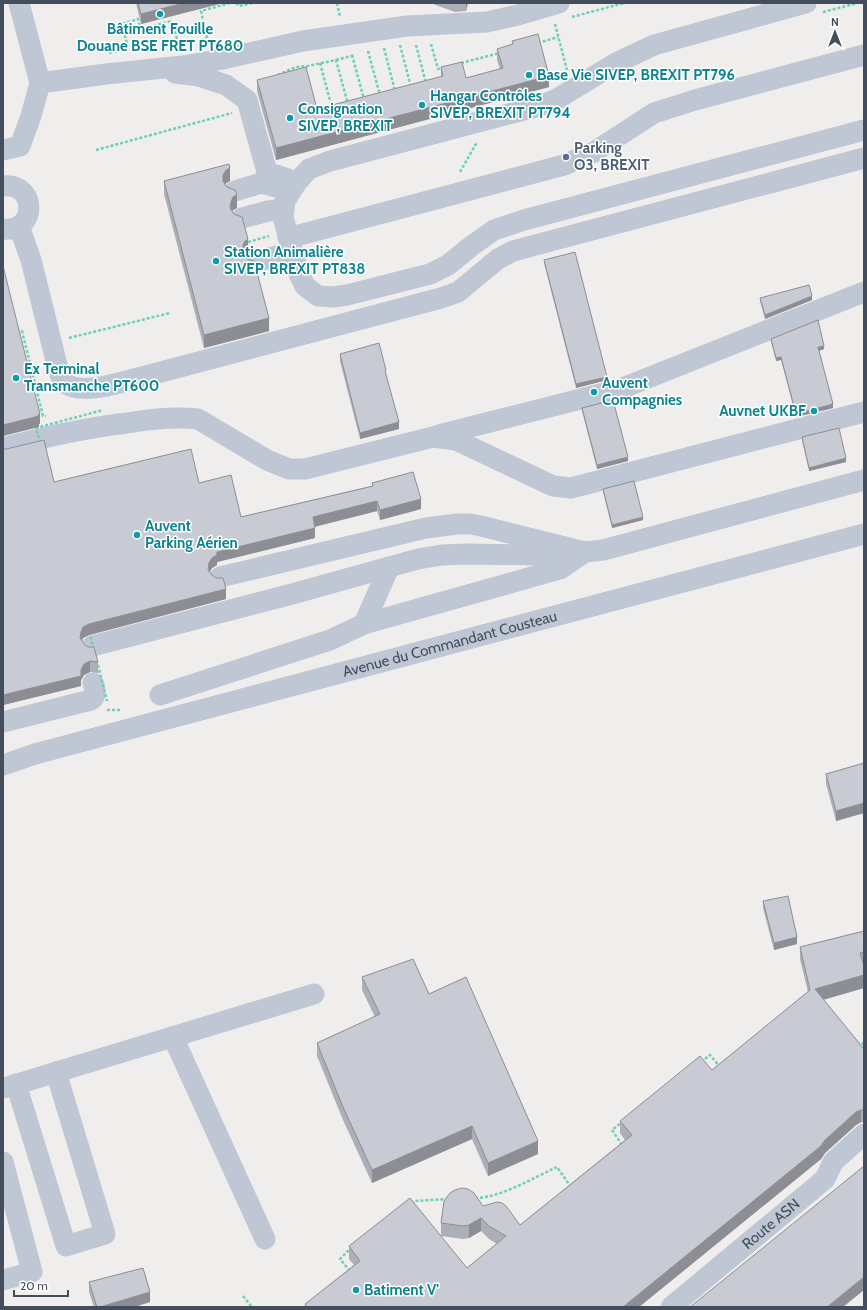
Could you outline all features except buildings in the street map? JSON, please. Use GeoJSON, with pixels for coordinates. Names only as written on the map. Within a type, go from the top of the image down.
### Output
{"type":"FeatureCollection","features":[{"type":"Feature","properties":{"kind":"street"},"geometry":{"type":"LineString","coordinates":[[3,150],[20,146],[31,116],[40,83],[19,3]]}},
{"type":"Feature","properties":{"kind":"street"},"geometry":{"type":"LineString","coordinates":[[242,218],[268,211],[290,194],[309,169],[330,161],[539,106],[557,99],[616,63],[654,45],[806,3]]}},
{"type":"Feature","properties":{"kind":"street"},"geometry":{"type":"LineString","coordinates":[[40,83],[136,70],[183,66],[303,41],[407,26],[487,22],[518,15],[561,14]]}},
{"type":"Feature","properties":{"kind":"street"},"geometry":{"type":"LineString","coordinates":[[254,262],[290,245],[564,165],[594,152],[654,113],[695,100],[864,55]]}},
{"type":"Feature","properties":{"kind":"street"},"geometry":{"type":"LineString","coordinates":[[136,70],[199,76],[226,85],[247,100],[267,172],[290,194]]}},
{"type":"Feature","properties":{"kind":"street"},"geometry":{"type":"LineString","coordinates":[[290,194],[283,217],[299,274],[306,286],[318,296],[333,297],[348,295],[430,274],[448,266],[470,247],[494,230],[524,220],[864,130]]}},
{"type":"Feature","properties":{"kind":"street"},"geometry":{"type":"LineString","coordinates":[[3,186],[11,186],[20,190],[28,201],[29,210],[26,219],[11,228],[31,260],[60,374],[65,383],[76,387],[93,388],[110,385],[451,295],[465,287],[498,259],[513,250],[864,158]]}},
{"type":"Feature","properties":{"kind":"street"},"geometry":{"type":"LineString","coordinates":[[235,191],[261,184],[290,194]]}},
{"type":"Feature","properties":{"kind":"street"},"geometry":{"type":"LineString","coordinates":[[3,448],[49,436],[99,426],[150,419],[187,418],[198,419],[267,460],[289,469],[305,469],[620,389],[864,292]]}},
{"type":"Feature","properties":{"kind":"street"},"geometry":{"type":"LineString","coordinates":[[433,437],[456,440],[553,486],[571,488],[864,412]]}},
{"type":"Feature","properties":{"kind":"street"},"geometry":{"type":"LineString","coordinates":[[3,722],[91,700],[95,692],[95,662],[292,594],[418,559],[442,555],[535,555],[603,550],[864,480]]}},
{"type":"Feature","properties":{"kind":"street"},"geometry":{"type":"LineString","coordinates":[[220,577],[426,528],[457,524],[481,526],[585,552]]}},
{"type":"Feature","properties":{"kind":"street","name":"Avenue du Commandant Cousteau"},"geometry":{"type":"LineString","coordinates":[[3,765],[35,754],[864,534]]}},
{"type":"Feature","properties":{"kind":"street"},"geometry":{"type":"LineString","coordinates":[[160,695],[330,640],[364,624],[560,569],[585,552]]}},
{"type":"Feature","properties":{"kind":"street"},"geometry":{"type":"LineString","coordinates":[[364,624],[389,567]]}},
{"type":"Feature","properties":{"kind":"street","name":"Avenue du Commandant Cousteau"},"geometry":{"type":"LineString","coordinates":[[3,759],[35,754]]}},
{"type":"Feature","properties":{"kind":"street"},"geometry":{"type":"LineString","coordinates":[[56,1072],[105,1234],[66,1246],[10,1086],[56,1072],[173,1037],[314,994]]}},
{"type":"Feature","properties":{"kind":"street"},"geometry":{"type":"LineString","coordinates":[[173,1037],[265,1239]]}},
{"type":"Feature","properties":{"kind":"street","name":"Route ASN"},"geometry":{"type":"LineString","coordinates":[[671,1307],[825,1179],[833,1162],[864,1134]]}},
{"type":"Feature","properties":{"kind":"street"},"geometry":{"type":"LineString","coordinates":[[3,1162],[11,1225],[32,1272],[3,1280]]}},
{"type":"Feature","properties":{"kind":"path"},"geometry":{"type":"LineString","coordinates":[[210,47],[201,11],[230,3]]}},
{"type":"Feature","properties":{"kind":"path"},"geometry":{"type":"LineString","coordinates":[[236,3],[239,6],[252,3]]}},
{"type":"Feature","properties":{"kind":"path"},"geometry":{"type":"LineString","coordinates":[[566,67],[558,37],[561,14],[624,3]]}},
{"type":"Feature","properties":{"kind":"path"},"geometry":{"type":"LineString","coordinates":[[105,54],[128,48],[122,24],[138,19],[140,29],[172,21],[179,48]]}},
{"type":"Feature","properties":{"kind":"path"},"geometry":{"type":"LineString","coordinates":[[536,43],[558,37]]}},
{"type":"Feature","properties":{"kind":"path"},"geometry":{"type":"LineString","coordinates":[[414,39],[426,84]]}},
{"type":"Feature","properties":{"kind":"path"},"geometry":{"type":"LineString","coordinates":[[430,42],[438,69],[450,66]]}},
{"type":"Feature","properties":{"kind":"path"},"geometry":{"type":"LineString","coordinates":[[399,43],[411,88]]}},
{"type":"Feature","properties":{"kind":"path"},"geometry":{"type":"LineString","coordinates":[[379,48],[384,47],[396,92]]}},
{"type":"Feature","properties":{"kind":"path"},"geometry":{"type":"LineString","coordinates":[[363,53],[374,50]]}},
{"type":"Feature","properties":{"kind":"path"},"geometry":{"type":"LineString","coordinates":[[368,51],[380,96]]}},
{"type":"Feature","properties":{"kind":"path"},"geometry":{"type":"LineString","coordinates":[[456,65],[506,51]]}},
{"type":"Feature","properties":{"kind":"path"},"geometry":{"type":"LineString","coordinates":[[277,75],[296,67],[308,66],[358,54]]}},
{"type":"Feature","properties":{"kind":"path"},"geometry":{"type":"LineString","coordinates":[[352,55],[364,100]]}},
{"type":"Feature","properties":{"kind":"path"},"geometry":{"type":"LineString","coordinates":[[336,60],[348,104]]}},
{"type":"Feature","properties":{"kind":"path"},"geometry":{"type":"LineString","coordinates":[[320,63],[332,108]]}},
{"type":"Feature","properties":{"kind":"path"},"geometry":{"type":"LineString","coordinates":[[461,63],[463,70]]}},
{"type":"Feature","properties":{"kind":"path"},"geometry":{"type":"LineString","coordinates":[[26,349],[170,313]]}},
{"type":"Feature","properties":{"kind":"path"},"geometry":{"type":"LineString","coordinates":[[17,332],[22,331],[43,416],[50,415]]}},
{"type":"Feature","properties":{"kind":"path"},"geometry":{"type":"LineString","coordinates":[[40,444],[36,428],[103,410]]}},
{"type":"Feature","properties":{"kind":"path"},"geometry":{"type":"LineString","coordinates":[[87,626],[95,662],[107,701]]}},
{"type":"Feature","properties":{"kind":"path"},"geometry":{"type":"LineString","coordinates":[[854,1039],[859,1045],[864,1043]]}},
{"type":"Feature","properties":{"kind":"path"},"geometry":{"type":"LineString","coordinates":[[698,1064],[710,1055],[721,1068],[726,1063]]}},
{"type":"Feature","properties":{"kind":"path"},"geometry":{"type":"LineString","coordinates":[[617,1150],[623,1146],[612,1130],[624,1120]]}},
{"type":"Feature","properties":{"kind":"path"},"geometry":{"type":"LineString","coordinates":[[472,1198],[485,1198],[502,1192],[557,1167],[571,1188],[577,1183]]}},
{"type":"Feature","properties":{"kind":"path"},"geometry":{"type":"LineString","coordinates":[[408,1205],[414,1200],[452,1199]]}},
{"type":"Feature","properties":{"kind":"path"},"geometry":{"type":"LineString","coordinates":[[344,1275],[349,1270],[340,1259],[356,1244]]}},
{"type":"Feature","properties":{"kind":"path"},"geometry":{"type":"LineString","coordinates":[[244,1296],[252,1307]]}},
{"type":"Feature","properties":{"kind":"place","name":"Bâtiment Fouille Douane BSE FRET PT680"},"geometry":{"type":"Point","coordinates":[160,14]}},
{"type":"Feature","properties":{"kind":"place","name":"Base Vie SIVEP, BREXIT PT796"},"geometry":{"type":"Point","coordinates":[529,75]}},
{"type":"Feature","properties":{"kind":"place","name":"Hangar Contrôles SIVEP, BREXIT PT794"},"geometry":{"type":"Point","coordinates":[422,105]}},
{"type":"Feature","properties":{"kind":"place","name":"Consignation SIVEP, BREXIT"},"geometry":{"type":"Point","coordinates":[290,118]}},
{"type":"Feature","properties":{"kind":"place","name":"Parking O3, BREXIT"},"geometry":{"type":"Point","coordinates":[566,157]}},
{"type":"Feature","properties":{"kind":"place","name":"Station Animalière SIVEP, BREXIT PT838"},"geometry":{"type":"Point","coordinates":[216,261]}},
{"type":"Feature","properties":{"kind":"place","name":"Ex Terminal Transmanche PT600"},"geometry":{"type":"Point","coordinates":[16,378]}},
{"type":"Feature","properties":{"kind":"place","name":"Auvent Compagnies"},"geometry":{"type":"Point","coordinates":[594,392]}},
{"type":"Feature","properties":{"kind":"place","name":"Auvnet UKBF"},"geometry":{"type":"Point","coordinates":[814,411]}},
{"type":"Feature","properties":{"kind":"place","name":"Auvent Parking Aérien"},"geometry":{"type":"Point","coordinates":[137,535]}},
{"type":"Feature","properties":{"kind":"place","name":"Batiment V'"},"geometry":{"type":"Point","coordinates":[356,1290]}}]}
